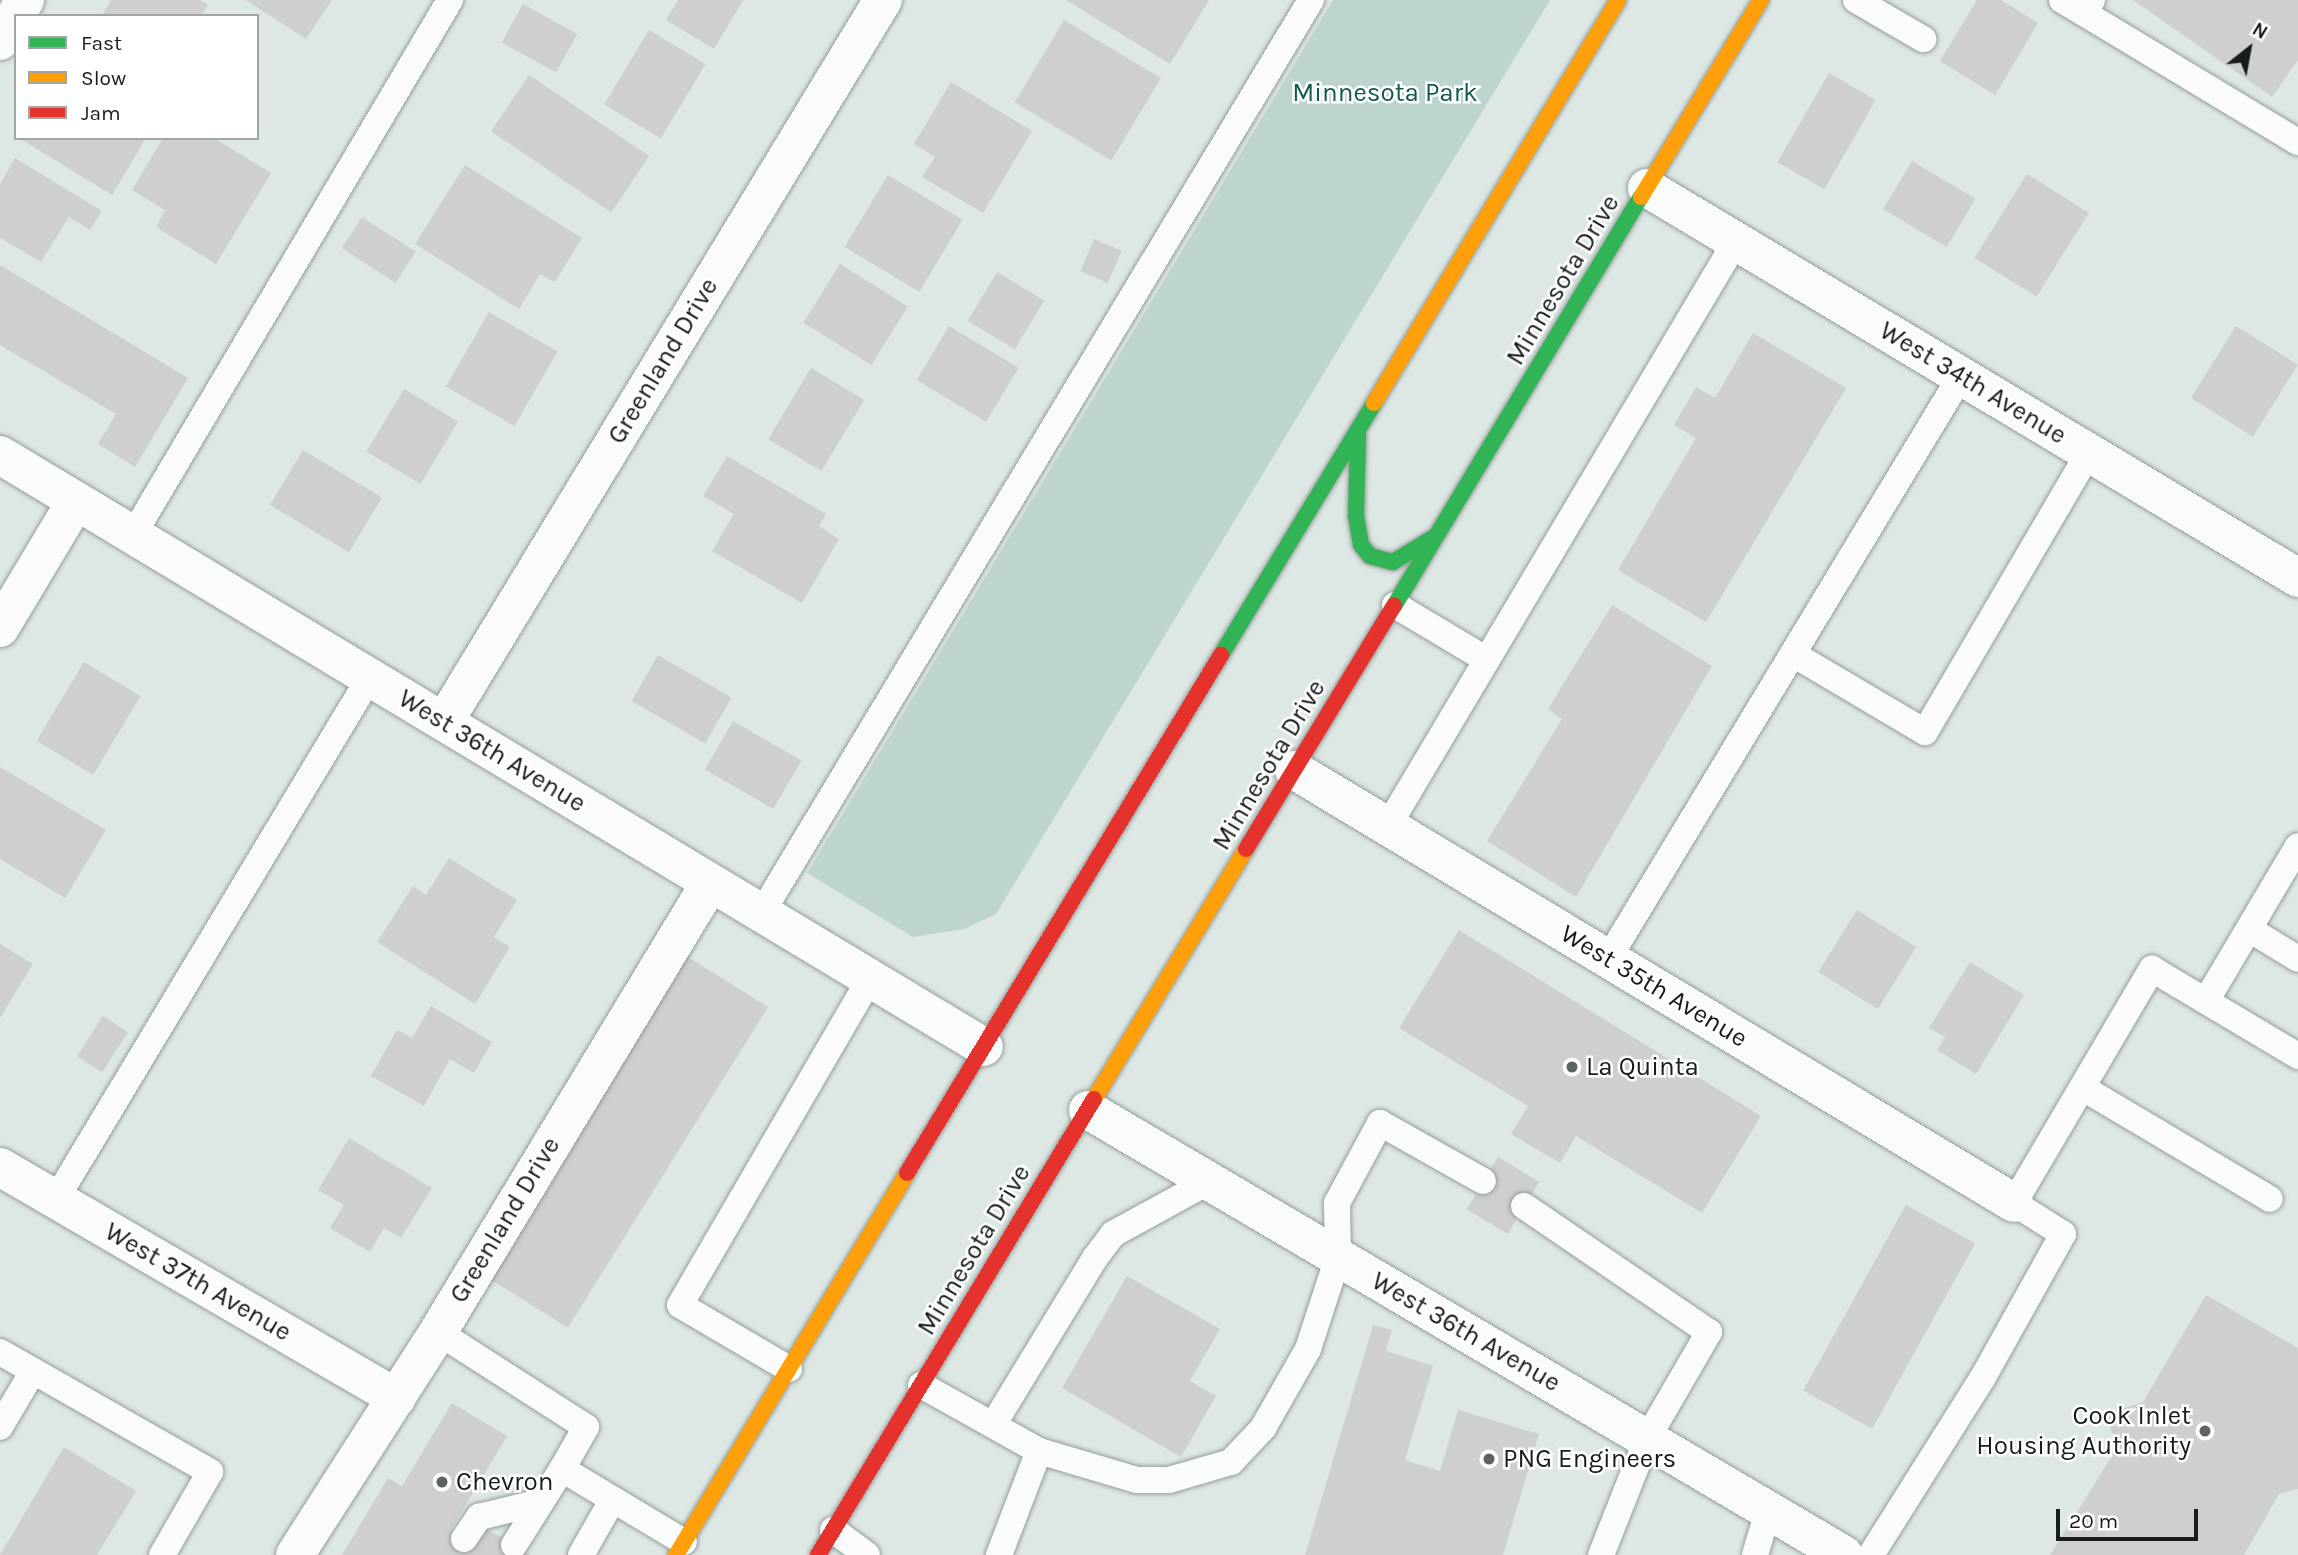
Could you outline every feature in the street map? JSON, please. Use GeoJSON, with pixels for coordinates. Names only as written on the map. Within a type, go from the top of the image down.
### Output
{"type":"FeatureCollection","features":[{"type":"Feature","properties":{"kind":"main road"},"geometry":{"type":"LineString","coordinates":[[680,1548],[1618,0]]}},
{"type":"Feature","properties":{"kind":"main road","name":"Minnesota Drive"},"geometry":{"type":"LineString","coordinates":[[818,1555],[1761,0]]}},
{"type":"Feature","properties":{"kind":"main road"},"geometry":{"type":"LineString","coordinates":[[1359,431],[1356,516],[1361,545],[1370,556],[1393,562],[1437,535]]}},
{"type":"Feature","properties":{"kind":"street","name":"Greenland Drive"},"geometry":{"type":"LineString","coordinates":[[444,722],[883,0]]}},
{"type":"Feature","properties":{"kind":"street"},"geometry":{"type":"LineString","coordinates":[[0,41],[14,18]]}},
{"type":"Feature","properties":{"kind":"street","name":"West 34th Avenue"},"geometry":{"type":"LineString","coordinates":[[1647,188],[2298,578]]}},
{"type":"Feature","properties":{"kind":"street","name":"West 36th Avenue"},"geometry":{"type":"LineString","coordinates":[[0,455],[984,1047]]}},
{"type":"Feature","properties":{"kind":"street"},"geometry":{"type":"LineString","coordinates":[[0,628],[76,501]]}},
{"type":"Feature","properties":{"kind":"street","name":"West 35th Avenue"},"geometry":{"type":"LineString","coordinates":[[1294,770],[2014,1203]]}},
{"type":"Feature","properties":{"kind":"street","name":"Greenland Drive"},"geometry":{"type":"LineString","coordinates":[[295,1555],[438,1332],[710,883]]}},
{"type":"Feature","properties":{"kind":"street","name":"West 36th Avenue"},"geometry":{"type":"LineString","coordinates":[[1088,1110],[1844,1555]]}},
{"type":"Feature","properties":{"kind":"street","name":"West 37th Avenue"},"geometry":{"type":"LineString","coordinates":[[0,1167],[397,1398]]}},
{"type":"Feature","properties":{"kind":"lane"},"geometry":{"type":"LineString","coordinates":[[133,535],[450,0]]}},
{"type":"Feature","properties":{"kind":"lane"},"geometry":{"type":"LineString","coordinates":[[761,914],[1311,0]]}},
{"type":"Feature","properties":{"kind":"lane"},"geometry":{"type":"LineString","coordinates":[[1856,0],[1923,39]]}},
{"type":"Feature","properties":{"kind":"lane"},"geometry":{"type":"LineString","coordinates":[[2080,4],[2298,142]]}},
{"type":"Feature","properties":{"kind":"lane"},"geometry":{"type":"LineString","coordinates":[[1388,826],[1736,241]]}},
{"type":"Feature","properties":{"kind":"lane"},"geometry":{"type":"LineString","coordinates":[[1608,959],[1961,376]]}},
{"type":"Feature","properties":{"kind":"lane"},"geometry":{"type":"LineString","coordinates":[[1793,654],[1925,732],[2089,453]]}},
{"type":"Feature","properties":{"kind":"lane"},"geometry":{"type":"LineString","coordinates":[[1395,605],[1487,660]]}},
{"type":"Feature","properties":{"kind":"lane"},"geometry":{"type":"LineString","coordinates":[[56,1199],[370,677]]}},
{"type":"Feature","properties":{"kind":"lane"},"geometry":{"type":"LineString","coordinates":[[2206,1001],[2298,846]]}},
{"type":"Feature","properties":{"kind":"lane"},"geometry":{"type":"LineString","coordinates":[[2249,929],[2298,959]]}},
{"type":"Feature","properties":{"kind":"lane"},"geometry":{"type":"LineString","coordinates":[[1871,1555],[1982,1379],[2063,1234],[2014,1203],[2152,969],[2298,1056]]}},
{"type":"Feature","properties":{"kind":"lane"},"geometry":{"type":"LineString","coordinates":[[789,1369],[680,1305],[870,979]]}},
{"type":"Feature","properties":{"kind":"lane"},"geometry":{"type":"LineString","coordinates":[[2083,1088],[2270,1199]]}},
{"type":"Feature","properties":{"kind":"lane"},"geometry":{"type":"LineString","coordinates":[[921,1385],[1039,1451],[1137,1480],[1169,1480],[1231,1462],[1263,1429],[1308,1349],[1338,1257],[1337,1203],[1380,1123],[1483,1181]]}},
{"type":"Feature","properties":{"kind":"lane"},"geometry":{"type":"LineString","coordinates":[[993,1425],[1094,1258],[1113,1234],[1128,1223],[1209,1181]]}},
{"type":"Feature","properties":{"kind":"lane"},"geometry":{"type":"LineString","coordinates":[[1524,1206],[1709,1332],[1647,1439],[1601,1555]]}},
{"type":"Feature","properties":{"kind":"lane"},"geometry":{"type":"LineString","coordinates":[[438,1332],[586,1427],[514,1545]]}},
{"type":"Feature","properties":{"kind":"lane"},"geometry":{"type":"LineString","coordinates":[[0,1352],[210,1472],[162,1555]]}},
{"type":"Feature","properties":{"kind":"lane"},"geometry":{"type":"LineString","coordinates":[[0,1427],[33,1371]]}},
{"type":"Feature","properties":{"kind":"lane"},"geometry":{"type":"LineString","coordinates":[[999,1555],[1039,1451]]}},
{"type":"Feature","properties":{"kind":"lane"},"geometry":{"type":"LineString","coordinates":[[562,1469],[613,1499],[680,1548]]}},
{"type":"Feature","properties":{"kind":"lane"},"geometry":{"type":"LineString","coordinates":[[581,1555],[613,1499]]}},
{"type":"Feature","properties":{"kind":"lane"},"geometry":{"type":"LineString","coordinates":[[464,1539],[479,1517],[541,1502]]}},
{"type":"Feature","properties":{"kind":"lane"},"geometry":{"type":"LineString","coordinates":[[1755,1555],[1768,1511]]}},
{"type":"Feature","properties":{"kind":"lane"},"geometry":{"type":"LineString","coordinates":[[832,1530],[867,1555]]}},
{"type":"Feature","properties":{"kind":"green space","name":"Minnesota Park"},"geometry":{"type":"Polygon","coordinates":[[[1333,0],[1550,0],[996,914],[964,929],[913,937],[807,873],[1333,0]]]}},
{"type":"Feature","properties":{"kind":"building"},"geometry":{"type":"Polygon","coordinates":[[[111,0],[200,0],[208,5],[202,14],[103,14],[111,0]]]}},
{"type":"Feature","properties":{"kind":"building"},"geometry":{"type":"Polygon","coordinates":[[[246,0],[332,0],[306,39],[246,0]]]}},
{"type":"Feature","properties":{"kind":"building"},"geometry":{"type":"Polygon","coordinates":[[[678,0],[743,0],[714,49],[666,20],[678,0]]]}},
{"type":"Feature","properties":{"kind":"building"},"geometry":{"type":"Polygon","coordinates":[[[1066,0],[1209,0],[1170,64],[1066,0]]]}},
{"type":"Feature","properties":{"kind":"building"},"geometry":{"type":"Polygon","coordinates":[[[1977,0],[2001,0],[2038,23],[1995,95],[1940,61],[1977,0]]]}},
{"type":"Feature","properties":{"kind":"building"},"geometry":{"type":"Polygon","coordinates":[[[2133,0],[2298,0],[2298,60],[2272,97],[2133,0]]]}},
{"type":"Feature","properties":{"kind":"building"},"geometry":{"type":"Polygon","coordinates":[[[523,4],[577,34],[556,73],[502,42],[523,4]]]}},
{"type":"Feature","properties":{"kind":"building"},"geometry":{"type":"Polygon","coordinates":[[[1064,20],[1161,78],[1111,160],[1015,102],[1064,20]]]}},
{"type":"Feature","properties":{"kind":"building"},"geometry":{"type":"Polygon","coordinates":[[[649,30],[706,64],[661,139],[604,105],[649,30]]]}},
{"type":"Feature","properties":{"kind":"building"},"geometry":{"type":"Polygon","coordinates":[[[1829,73],[1876,100],[1824,189],[1778,162],[1829,73]]]}},
{"type":"Feature","properties":{"kind":"building"},"geometry":{"type":"Polygon","coordinates":[[[529,75],[649,156],[611,212],[491,131],[529,75]]]}},
{"type":"Feature","properties":{"kind":"building"},"geometry":{"type":"Polygon","coordinates":[[[951,82],[1032,131],[983,213],[922,177],[935,157],[914,144],[951,82]]]}},
{"type":"Feature","properties":{"kind":"building"},"geometry":{"type":"Polygon","coordinates":[[[22,140],[145,140],[112,195],[22,140]]]}},
{"type":"Feature","properties":{"kind":"building"},"geometry":{"type":"Polygon","coordinates":[[[162,140],[217,140],[271,173],[216,264],[156,227],[165,210],[132,190],[162,140]]]}},
{"type":"Feature","properties":{"kind":"building"},"geometry":{"type":"Polygon","coordinates":[[[15,158],[102,211],[90,230],[69,217],[41,262],[0,238],[0,184],[15,158]]]}},
{"type":"Feature","properties":{"kind":"building"},"geometry":{"type":"Polygon","coordinates":[[[1912,161],[1975,199],[1947,247],[1883,209],[1912,161]]]}},
{"type":"Feature","properties":{"kind":"building"},"geometry":{"type":"Polygon","coordinates":[[[465,165],[582,238],[555,282],[540,274],[519,309],[415,244],[465,165]]]}},
{"type":"Feature","properties":{"kind":"building"},"geometry":{"type":"Polygon","coordinates":[[[2027,174],[2089,213],[2036,297],[1975,258],[2027,174]]]}},
{"type":"Feature","properties":{"kind":"building"},"geometry":{"type":"Polygon","coordinates":[[[888,175],[963,220],[919,292],[845,247],[888,175]]]}},
{"type":"Feature","properties":{"kind":"building"},"geometry":{"type":"Polygon","coordinates":[[[362,217],[416,252],[396,283],[342,248],[362,217]]]}},
{"type":"Feature","properties":{"kind":"building"},"geometry":{"type":"Polygon","coordinates":[[[1094,239],[1122,251],[1108,283],[1080,271],[1094,239]]]}},
{"type":"Feature","properties":{"kind":"building"},"geometry":{"type":"Polygon","coordinates":[[[840,264],[908,306],[871,365],[803,323],[840,264]]]}},
{"type":"Feature","properties":{"kind":"building"},"geometry":{"type":"Polygon","coordinates":[[[0,265],[188,378],[135,467],[98,444],[116,414],[0,345],[0,265]]]}},
{"type":"Feature","properties":{"kind":"building"},"geometry":{"type":"Polygon","coordinates":[[[997,272],[1044,300],[1015,349],[968,321],[997,272]]]}},
{"type":"Feature","properties":{"kind":"building"},"geometry":{"type":"Polygon","coordinates":[[[489,312],[557,352],[514,426],[446,386],[489,312]]]}},
{"type":"Feature","properties":{"kind":"building"},"geometry":{"type":"Polygon","coordinates":[[[949,326],[1018,368],[986,422],[917,380],[949,326]]]}},
{"type":"Feature","properties":{"kind":"building"},"geometry":{"type":"Polygon","coordinates":[[[2236,326],[2298,365],[2253,437],[2191,398],[2236,326]]]}},
{"type":"Feature","properties":{"kind":"building"},"geometry":{"type":"Polygon","coordinates":[[[1753,333],[1846,388],[1706,622],[1618,570],[1696,438],[1674,425],[1696,387],[1715,398],[1753,333]]]}},
{"type":"Feature","properties":{"kind":"building"},"geometry":{"type":"Polygon","coordinates":[[[811,368],[864,400],[821,471],[768,439],[811,368]]]}},
{"type":"Feature","properties":{"kind":"building"},"geometry":{"type":"Polygon","coordinates":[[[404,389],[458,421],[420,484],[366,452],[404,389]]]}},
{"type":"Feature","properties":{"kind":"building"},"geometry":{"type":"Polygon","coordinates":[[[303,450],[382,497],[349,552],[270,505],[303,450]]]}},
{"type":"Feature","properties":{"kind":"building"},"geometry":{"type":"Polygon","coordinates":[[[727,456],[826,514],[819,526],[839,539],[802,603],[712,551],[734,514],[703,496],[727,456]]]}},
{"type":"Feature","properties":{"kind":"building"},"geometry":{"type":"Polygon","coordinates":[[[1612,605],[1712,666],[1576,897],[1487,841],[1562,719],[1548,709],[1612,605]]]}},
{"type":"Feature","properties":{"kind":"building"},"geometry":{"type":"Polygon","coordinates":[[[658,655],[732,698],[705,743],[632,701],[658,655]]]}},
{"type":"Feature","properties":{"kind":"building"},"geometry":{"type":"Polygon","coordinates":[[[84,662],[141,696],[93,775],[37,741],[84,662]]]}},
{"type":"Feature","properties":{"kind":"building"},"geometry":{"type":"Polygon","coordinates":[[[733,721],[801,760],[773,809],[705,769],[733,721]]]}},
{"type":"Feature","properties":{"kind":"building"},"geometry":{"type":"Polygon","coordinates":[[[0,767],[106,830],[65,898],[0,859],[0,767]]]}},
{"type":"Feature","properties":{"kind":"building"},"geometry":{"type":"Polygon","coordinates":[[[449,858],[517,900],[494,937],[510,947],[475,1004],[377,942],[413,886],[426,895],[449,858]]]}},
{"type":"Feature","properties":{"kind":"building"},"geometry":{"type":"Polygon","coordinates":[[[1857,910],[1916,947],[1878,1009],[1818,972],[1857,910]]]}},
{"type":"Feature","properties":{"kind":"building","name":"La Quinta"},"geometry":{"type":"Polygon","coordinates":[[[1459,930],[1761,1116],[1702,1213],[1576,1136],[1560,1163],[1511,1134],[1528,1106],[1399,1028],[1459,930]]]}},
{"type":"Feature","properties":{"kind":"building"},"geometry":{"type":"Polygon","coordinates":[[[0,944],[33,964],[0,1018],[0,944]]]}},
{"type":"Feature","properties":{"kind":"building"},"geometry":{"type":"Polygon","coordinates":[[[680,952],[768,1007],[568,1328],[480,1273],[680,952]]]}},
{"type":"Feature","properties":{"kind":"building"},"geometry":{"type":"Polygon","coordinates":[[[1970,962],[2024,995],[1976,1074],[1937,1050],[1945,1037],[1929,1028],[1970,962]]]}},
{"type":"Feature","properties":{"kind":"building"},"geometry":{"type":"Polygon","coordinates":[[[431,1006],[492,1042],[474,1073],[450,1059],[424,1106],[371,1076],[397,1030],[412,1038],[431,1006]]]}},
{"type":"Feature","properties":{"kind":"building"},"geometry":{"type":"Polygon","coordinates":[[[103,1016],[128,1032],[102,1073],[77,1056],[103,1016]]]}},
{"type":"Feature","properties":{"kind":"building"},"geometry":{"type":"Polygon","coordinates":[[[349,1138],[432,1188],[401,1238],[384,1228],[370,1252],[330,1228],[344,1205],[318,1190],[349,1138]]]}},
{"type":"Feature","properties":{"kind":"building"},"geometry":{"type":"Polygon","coordinates":[[[1498,1157],[1539,1182],[1508,1234],[1467,1209],[1498,1157]]]}},
{"type":"Feature","properties":{"kind":"building"},"geometry":{"type":"Polygon","coordinates":[[[1906,1205],[1975,1243],[1872,1429],[1803,1390],[1906,1205]]]}},
{"type":"Feature","properties":{"kind":"building"},"geometry":{"type":"Polygon","coordinates":[[[1127,1276],[1220,1329],[1190,1381],[1216,1396],[1181,1457],[1062,1388],[1127,1276]]]}},
{"type":"Feature","properties":{"kind":"building","name":"Cook Inlet Housing Authority"},"geometry":{"type":"Polygon","coordinates":[[[2206,1295],[2298,1348],[2298,1489],[2279,1494],[2244,1555],[2050,1555],[2117,1448],[2106,1414],[2143,1402],[2206,1295]]]}},
{"type":"Feature","properties":{"kind":"building"},"geometry":{"type":"Polygon","coordinates":[[[1373,1325],[1392,1330],[1386,1351],[1433,1366],[1405,1460],[1440,1471],[1458,1410],[1539,1434],[1503,1555],[1305,1555],[1373,1325]]]}},
{"type":"Feature","properties":{"kind":"building","name":"Chevron"},"geometry":{"type":"Polygon","coordinates":[[[452,1403],[507,1436],[450,1531],[473,1544],[483,1527],[531,1555],[342,1555],[388,1478],[402,1486],[452,1403]]]}},
{"type":"Feature","properties":{"kind":"building"},"geometry":{"type":"Polygon","coordinates":[[[64,1447],[136,1491],[97,1555],[0,1555],[64,1447]]]}},
{"type":"Feature","properties":{"kind":"traffic: fast"},"geometry":{"type":"LineString","coordinates":[[1394,606],[1641,197]]}},
{"type":"Feature","properties":{"kind":"traffic: fast"},"geometry":{"type":"LineString","coordinates":[[1221,655],[1374,403]]}},
{"type":"Feature","properties":{"kind":"traffic: fast"},"geometry":{"type":"LineString","coordinates":[[1358,435],[1356,516],[1361,545],[1370,556],[1393,562],[1436,536]]}},
{"type":"Feature","properties":{"kind":"traffic: slow"},"geometry":{"type":"LineString","coordinates":[[1374,403],[1618,0]]}},
{"type":"Feature","properties":{"kind":"traffic: slow"},"geometry":{"type":"LineString","coordinates":[[1641,197],[1761,0]]}},
{"type":"Feature","properties":{"kind":"traffic: slow"},"geometry":{"type":"LineString","coordinates":[[1094,1099],[1246,849]]}},
{"type":"Feature","properties":{"kind":"traffic: slow"},"geometry":{"type":"LineString","coordinates":[[676,1555],[907,1173]]}},
{"type":"Feature","properties":{"kind":"traffic: jam"},"geometry":{"type":"LineString","coordinates":[[1246,849],[1394,606]]}},
{"type":"Feature","properties":{"kind":"traffic: jam"},"geometry":{"type":"LineString","coordinates":[[907,1173],[1221,655]]}},
{"type":"Feature","properties":{"kind":"traffic: jam"},"geometry":{"type":"LineString","coordinates":[[818,1555],[1094,1099]]}},
{"type":"Feature","properties":{"kind":"place","name":"La Quinta"},"geometry":{"type":"Point","coordinates":[1572,1067]}},
{"type":"Feature","properties":{"kind":"place","name":"Cook Inlet Housing Authority"},"geometry":{"type":"Point","coordinates":[2205,1431]}},
{"type":"Feature","properties":{"kind":"place","name":"PNG Engineers"},"geometry":{"type":"Point","coordinates":[1489,1459]}},
{"type":"Feature","properties":{"kind":"place","name":"Chevron"},"geometry":{"type":"Point","coordinates":[442,1482]}}]}
